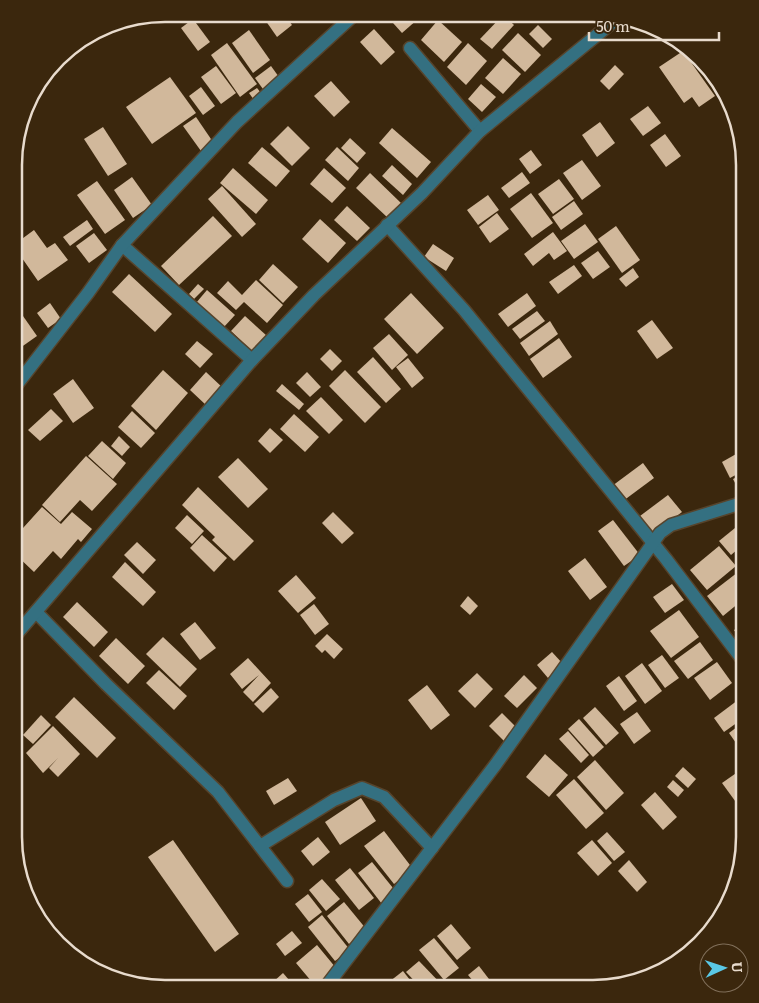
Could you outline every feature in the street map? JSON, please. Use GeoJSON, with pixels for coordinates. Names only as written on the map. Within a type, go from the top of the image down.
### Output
{"type":"FeatureCollection","features":[{"type":"Feature","properties":{"kind":"street"},"geometry":{"type":"LineString","coordinates":[[22,378],[88,294],[122,245],[236,122],[345,23]]}},
{"type":"Feature","properties":{"kind":"street"},"geometry":{"type":"LineString","coordinates":[[22,628],[252,360],[314,295],[422,193],[480,131],[612,24]]}},
{"type":"Feature","properties":{"kind":"street"},"geometry":{"type":"LineString","coordinates":[[410,48],[480,131]]}},
{"type":"Feature","properties":{"kind":"street"},"geometry":{"type":"LineString","coordinates":[[388,225],[464,310],[657,547],[736,651]]}},
{"type":"Feature","properties":{"kind":"street"},"geometry":{"type":"LineString","coordinates":[[122,245],[252,360]]}},
{"type":"Feature","properties":{"kind":"street"},"geometry":{"type":"LineString","coordinates":[[331,980],[496,764],[657,547],[671,525],[736,505]]}},
{"type":"Feature","properties":{"kind":"street"},"geometry":{"type":"LineString","coordinates":[[36,612],[106,684],[218,792],[287,881]]}},
{"type":"Feature","properties":{"kind":"street"},"geometry":{"type":"LineString","coordinates":[[260,846],[334,800],[362,788],[384,798],[432,848]]}},
{"type":"Feature","properties":{"kind":"building"},"geometry":{"type":"Polygon","coordinates":[[[188,23],[196,23],[210,42],[198,51],[181,28],[188,23]]]}},
{"type":"Feature","properties":{"kind":"building"},"geometry":{"type":"Polygon","coordinates":[[[267,23],[291,23],[292,25],[277,37],[267,23]]]}},
{"type":"Feature","properties":{"kind":"building"},"geometry":{"type":"Polygon","coordinates":[[[393,23],[413,23],[402,33],[393,23]]]}},
{"type":"Feature","properties":{"kind":"building"},"geometry":{"type":"Polygon","coordinates":[[[435,23],[441,23],[462,42],[444,62],[421,40],[435,23]]]}},
{"type":"Feature","properties":{"kind":"building"},"geometry":{"type":"Polygon","coordinates":[[[495,23],[512,23],[514,25],[492,49],[480,39],[495,23]]]}},
{"type":"Feature","properties":{"kind":"building"},"geometry":{"type":"Polygon","coordinates":[[[538,25],[552,39],[543,48],[529,34],[538,25]]]}},
{"type":"Feature","properties":{"kind":"building"},"geometry":{"type":"Polygon","coordinates":[[[374,29],[395,52],[381,65],[360,42],[374,29]]]}},
{"type":"Feature","properties":{"kind":"building"},"geometry":{"type":"Polygon","coordinates":[[[249,30],[270,60],[253,73],[232,43],[249,30]]]}},
{"type":"Feature","properties":{"kind":"building"},"geometry":{"type":"Polygon","coordinates":[[[518,33],[541,55],[525,72],[502,50],[518,33]]]}},
{"type":"Feature","properties":{"kind":"building"},"geometry":{"type":"Polygon","coordinates":[[[227,43],[257,84],[240,97],[211,55],[227,43]]]}},
{"type":"Feature","properties":{"kind":"building"},"geometry":{"type":"Polygon","coordinates":[[[468,43],[487,61],[466,85],[447,67],[468,43]]]}},
{"type":"Feature","properties":{"kind":"building"},"geometry":{"type":"Polygon","coordinates":[[[681,52],[688,58],[715,96],[699,107],[692,97],[684,103],[659,67],[681,52]]]}},
{"type":"Feature","properties":{"kind":"building"},"geometry":{"type":"Polygon","coordinates":[[[503,58],[521,74],[503,94],[485,78],[503,58]]]}},
{"type":"Feature","properties":{"kind":"building"},"geometry":{"type":"Polygon","coordinates":[[[615,65],[624,74],[609,90],[600,81],[615,65]]]}},
{"type":"Feature","properties":{"kind":"building"},"geometry":{"type":"Polygon","coordinates":[[[216,66],[236,93],[221,104],[201,77],[216,66]]]}},
{"type":"Feature","properties":{"kind":"building"},"geometry":{"type":"Polygon","coordinates":[[[271,66],[284,84],[268,96],[255,78],[271,66]]]}},
{"type":"Feature","properties":{"kind":"building"},"geometry":{"type":"Polygon","coordinates":[[[170,77],[196,113],[152,144],[126,107],[170,77]]]}},
{"type":"Feature","properties":{"kind":"building"},"geometry":{"type":"Polygon","coordinates":[[[331,81],[350,102],[334,117],[314,96],[331,81]]]}},
{"type":"Feature","properties":{"kind":"building"},"geometry":{"type":"Polygon","coordinates":[[[481,84],[496,97],[482,112],[468,99],[481,84]]]}},
{"type":"Feature","properties":{"kind":"building"},"geometry":{"type":"Polygon","coordinates":[[[201,87],[215,106],[203,115],[189,96],[201,87]]]}},
{"type":"Feature","properties":{"kind":"building"},"geometry":{"type":"Polygon","coordinates":[[[257,88],[265,98],[257,104],[249,93],[257,88]]]}},
{"type":"Feature","properties":{"kind":"building"},"geometry":{"type":"Polygon","coordinates":[[[648,106],[661,123],[643,136],[630,119],[648,106]]]}},
{"type":"Feature","properties":{"kind":"building"},"geometry":{"type":"Polygon","coordinates":[[[196,117],[213,142],[201,151],[183,126],[196,117]]]}},
{"type":"Feature","properties":{"kind":"building"},"geometry":{"type":"Polygon","coordinates":[[[600,122],[615,143],[597,157],[582,135],[600,122]]]}},
{"type":"Feature","properties":{"kind":"building"},"geometry":{"type":"Polygon","coordinates":[[[288,126],[310,148],[292,166],[270,144],[288,126]]]}},
{"type":"Feature","properties":{"kind":"building"},"geometry":{"type":"Polygon","coordinates":[[[103,127],[127,164],[108,176],[84,139],[103,127]]]}},
{"type":"Feature","properties":{"kind":"building"},"geometry":{"type":"Polygon","coordinates":[[[392,128],[431,162],[417,178],[379,143],[392,128]]]}},
{"type":"Feature","properties":{"kind":"building"},"geometry":{"type":"Polygon","coordinates":[[[665,134],[681,156],[666,167],[650,145],[665,134]]]}},
{"type":"Feature","properties":{"kind":"building"},"geometry":{"type":"Polygon","coordinates":[[[350,138],[366,153],[357,163],[341,148],[350,138]]]}},
{"type":"Feature","properties":{"kind":"building"},"geometry":{"type":"Polygon","coordinates":[[[262,147],[290,171],[276,187],[248,163],[262,147]]]}},
{"type":"Feature","properties":{"kind":"building"},"geometry":{"type":"Polygon","coordinates":[[[337,147],[359,168],[348,181],[325,160],[337,147]]]}},
{"type":"Feature","properties":{"kind":"building"},"geometry":{"type":"Polygon","coordinates":[[[531,150],[542,165],[530,174],[519,159],[531,150]]]}},
{"type":"Feature","properties":{"kind":"building"},"geometry":{"type":"Polygon","coordinates":[[[582,160],[601,186],[582,200],[563,173],[582,160]]]}},
{"type":"Feature","properties":{"kind":"building"},"geometry":{"type":"Polygon","coordinates":[[[392,165],[412,184],[403,195],[382,176],[392,165]]]}},
{"type":"Feature","properties":{"kind":"building"},"geometry":{"type":"Polygon","coordinates":[[[233,168],[268,200],[256,214],[220,183],[233,168]]]}},
{"type":"Feature","properties":{"kind":"building"},"geometry":{"type":"Polygon","coordinates":[[[324,168],[346,188],[332,203],[310,184],[324,168]]]}},
{"type":"Feature","properties":{"kind":"building"},"geometry":{"type":"Polygon","coordinates":[[[522,172],[530,183],[509,198],[501,188],[522,172]]]}},
{"type":"Feature","properties":{"kind":"building"},"geometry":{"type":"Polygon","coordinates":[[[370,173],[401,203],[388,218],[356,188],[370,173]]]}},
{"type":"Feature","properties":{"kind":"building"},"geometry":{"type":"Polygon","coordinates":[[[132,177],[152,205],[133,218],[114,190],[132,177]]]}},
{"type":"Feature","properties":{"kind":"building"},"geometry":{"type":"Polygon","coordinates":[[[559,179],[574,199],[553,214],[538,194],[559,179]]]}},
{"type":"Feature","properties":{"kind":"building"},"geometry":{"type":"Polygon","coordinates":[[[97,181],[125,220],[105,234],[77,195],[97,181]]]}},
{"type":"Feature","properties":{"kind":"building"},"geometry":{"type":"Polygon","coordinates":[[[222,186],[256,224],[242,237],[208,199],[222,186]]]}},
{"type":"Feature","properties":{"kind":"building"},"geometry":{"type":"Polygon","coordinates":[[[531,193],[553,223],[532,238],[510,209],[531,193]]]}},
{"type":"Feature","properties":{"kind":"building"},"geometry":{"type":"Polygon","coordinates":[[[488,195],[499,210],[478,225],[467,210],[488,195]]]}},
{"type":"Feature","properties":{"kind":"building"},"geometry":{"type":"Polygon","coordinates":[[[574,201],[583,214],[561,230],[552,217],[574,201]]]}},
{"type":"Feature","properties":{"kind":"building"},"geometry":{"type":"Polygon","coordinates":[[[347,206],[370,228],[357,241],[334,220],[347,206]]]}},
{"type":"Feature","properties":{"kind":"building"},"geometry":{"type":"Polygon","coordinates":[[[497,213],[509,229],[490,243],[479,227],[497,213]]]}},
{"type":"Feature","properties":{"kind":"building"},"geometry":{"type":"Polygon","coordinates":[[[213,216],[232,236],[179,285],[161,266],[213,216]]]}},
{"type":"Feature","properties":{"kind":"building"},"geometry":{"type":"Polygon","coordinates":[[[320,219],[346,243],[328,263],[302,239],[320,219]]]}},
{"type":"Feature","properties":{"kind":"building"},"geometry":{"type":"Polygon","coordinates":[[[87,220],[93,229],[70,246],[63,237],[87,220]]]}},
{"type":"Feature","properties":{"kind":"building"},"geometry":{"type":"Polygon","coordinates":[[[585,224],[598,242],[574,259],[561,241],[585,224]]]}},
{"type":"Feature","properties":{"kind":"building"},"geometry":{"type":"Polygon","coordinates":[[[616,226],[640,260],[622,273],[598,239],[616,226]]]}},
{"type":"Feature","properties":{"kind":"building"},"geometry":{"type":"Polygon","coordinates":[[[34,230],[47,248],[55,243],[68,260],[38,281],[22,258],[22,239],[34,230]]]}},
{"type":"Feature","properties":{"kind":"building"},"geometry":{"type":"Polygon","coordinates":[[[553,232],[567,251],[554,260],[549,253],[533,266],[524,254],[553,232]]]}},
{"type":"Feature","properties":{"kind":"building"},"geometry":{"type":"Polygon","coordinates":[[[94,233],[107,250],[89,263],[76,246],[94,233]]]}},
{"type":"Feature","properties":{"kind":"building"},"geometry":{"type":"Polygon","coordinates":[[[433,244],[454,258],[446,271],[424,257],[433,244]]]}},
{"type":"Feature","properties":{"kind":"building"},"geometry":{"type":"Polygon","coordinates":[[[598,251],[610,267],[593,279],[581,263],[598,251]]]}},
{"type":"Feature","properties":{"kind":"building"},"geometry":{"type":"Polygon","coordinates":[[[273,264],[298,287],[283,303],[259,280],[273,264]]]}},
{"type":"Feature","properties":{"kind":"building"},"geometry":{"type":"Polygon","coordinates":[[[574,265],[582,276],[558,294],[549,282],[574,265]]]}},
{"type":"Feature","properties":{"kind":"building"},"geometry":{"type":"Polygon","coordinates":[[[633,268],[639,277],[626,287],[619,279],[633,268]]]}},
{"type":"Feature","properties":{"kind":"building"},"geometry":{"type":"Polygon","coordinates":[[[129,274],[172,314],[155,332],[112,292],[129,274]]]}},
{"type":"Feature","properties":{"kind":"building"},"geometry":{"type":"Polygon","coordinates":[[[256,280],[283,305],[267,323],[244,302],[236,310],[217,293],[228,281],[242,295],[256,280]]]}},
{"type":"Feature","properties":{"kind":"building"},"geometry":{"type":"Polygon","coordinates":[[[198,284],[204,289],[194,299],[189,294],[198,284]]]}},
{"type":"Feature","properties":{"kind":"building"},"geometry":{"type":"Polygon","coordinates":[[[207,290],[235,315],[223,328],[196,303],[207,290]]]}},
{"type":"Feature","properties":{"kind":"building"},"geometry":{"type":"Polygon","coordinates":[[[411,293],[444,328],[417,354],[384,319],[411,293]]]}},
{"type":"Feature","properties":{"kind":"building"},"geometry":{"type":"Polygon","coordinates":[[[527,293],[536,306],[508,327],[498,314],[527,293]]]}},
{"type":"Feature","properties":{"kind":"building"},"geometry":{"type":"Polygon","coordinates":[[[50,303],[61,319],[48,328],[37,313],[50,303]]]}},
{"type":"Feature","properties":{"kind":"building"},"geometry":{"type":"Polygon","coordinates":[[[537,311],[545,321],[520,339],[512,329],[537,311]]]}},
{"type":"Feature","properties":{"kind":"building"},"geometry":{"type":"Polygon","coordinates":[[[245,316],[267,336],[253,352],[231,331],[245,316]]]}},
{"type":"Feature","properties":{"kind":"building"},"geometry":{"type":"Polygon","coordinates":[[[22,317],[37,336],[22,347],[22,317]]]}},
{"type":"Feature","properties":{"kind":"building"},"geometry":{"type":"Polygon","coordinates":[[[652,320],[673,348],[657,359],[637,331],[652,320]]]}},
{"type":"Feature","properties":{"kind":"building"},"geometry":{"type":"Polygon","coordinates":[[[550,321],[558,334],[529,356],[520,343],[550,321]]]}},
{"type":"Feature","properties":{"kind":"building"},"geometry":{"type":"Polygon","coordinates":[[[389,334],[408,355],[392,370],[373,348],[389,334]]]}},
{"type":"Feature","properties":{"kind":"building"},"geometry":{"type":"Polygon","coordinates":[[[559,338],[572,357],[543,378],[530,359],[559,338]]]}},
{"type":"Feature","properties":{"kind":"building"},"geometry":{"type":"Polygon","coordinates":[[[197,341],[213,354],[200,368],[185,354],[197,341]]]}},
{"type":"Feature","properties":{"kind":"building"},"geometry":{"type":"Polygon","coordinates":[[[330,349],[342,361],[332,371],[320,359],[330,349]]]}},
{"type":"Feature","properties":{"kind":"building"},"geometry":{"type":"Polygon","coordinates":[[[373,357],[401,389],[386,403],[357,372],[373,357]]]}},
{"type":"Feature","properties":{"kind":"building"},"geometry":{"type":"Polygon","coordinates":[[[408,358],[424,378],[412,388],[396,367],[408,358]]]}},
{"type":"Feature","properties":{"kind":"building"},"geometry":{"type":"Polygon","coordinates":[[[163,370],[188,393],[156,430],[131,406],[163,370]]]}},
{"type":"Feature","properties":{"kind":"building"},"geometry":{"type":"Polygon","coordinates":[[[345,370],[381,407],[365,423],[329,386],[345,370]]]}},
{"type":"Feature","properties":{"kind":"building"},"geometry":{"type":"Polygon","coordinates":[[[206,372],[223,388],[207,406],[190,390],[206,372]]]}},
{"type":"Feature","properties":{"kind":"building"},"geometry":{"type":"Polygon","coordinates":[[[307,372],[321,387],[310,397],[296,383],[307,372]]]}},
{"type":"Feature","properties":{"kind":"building"},"geometry":{"type":"Polygon","coordinates":[[[73,379],[94,408],[73,423],[53,394],[73,379]]]}},
{"type":"Feature","properties":{"kind":"building"},"geometry":{"type":"Polygon","coordinates":[[[282,384],[304,404],[299,410],[276,391],[282,384]]]}},
{"type":"Feature","properties":{"kind":"building"},"geometry":{"type":"Polygon","coordinates":[[[321,397],[343,420],[329,434],[306,411],[321,397]]]}},
{"type":"Feature","properties":{"kind":"building"},"geometry":{"type":"Polygon","coordinates":[[[51,409],[63,421],[40,441],[28,430],[51,409]]]}},
{"type":"Feature","properties":{"kind":"building"},"geometry":{"type":"Polygon","coordinates":[[[132,411],[155,433],[141,448],[118,427],[132,411]]]}},
{"type":"Feature","properties":{"kind":"building"},"geometry":{"type":"Polygon","coordinates":[[[294,414],[319,437],[305,452],[280,429],[294,414]]]}},
{"type":"Feature","properties":{"kind":"building"},"geometry":{"type":"Polygon","coordinates":[[[270,428],[283,440],[270,453],[258,441],[270,428]]]}},
{"type":"Feature","properties":{"kind":"building"},"geometry":{"type":"Polygon","coordinates":[[[119,436],[130,447],[122,456],[111,446],[119,436]]]}},
{"type":"Feature","properties":{"kind":"building"},"geometry":{"type":"Polygon","coordinates":[[[102,441],[126,463],[113,479],[88,456],[102,441]]]}},
{"type":"Feature","properties":{"kind":"building"},"geometry":{"type":"Polygon","coordinates":[[[736,454],[736,475],[730,478],[722,462],[736,454]]]}},
{"type":"Feature","properties":{"kind":"building"},"geometry":{"type":"Polygon","coordinates":[[[86,456],[117,484],[92,511],[80,500],[60,522],[42,505],[86,456]]]}},
{"type":"Feature","properties":{"kind":"building"},"geometry":{"type":"Polygon","coordinates":[[[238,458],[268,489],[248,508],[218,477],[238,458]]]}},
{"type":"Feature","properties":{"kind":"building"},"geometry":{"type":"Polygon","coordinates":[[[643,463],[654,478],[623,501],[612,486],[643,463]]]}},
{"type":"Feature","properties":{"kind":"building"},"geometry":{"type":"Polygon","coordinates":[[[198,487],[254,541],[234,561],[212,540],[215,537],[182,505],[198,487]]]}},
{"type":"Feature","properties":{"kind":"building"},"geometry":{"type":"Polygon","coordinates":[[[668,495],[682,512],[649,537],[636,519],[668,495]]]}},
{"type":"Feature","properties":{"kind":"building"},"geometry":{"type":"Polygon","coordinates":[[[42,507],[61,524],[72,512],[92,529],[81,542],[78,539],[61,559],[53,551],[34,572],[22,561],[22,529],[42,507]]]}},
{"type":"Feature","properties":{"kind":"building"},"geometry":{"type":"Polygon","coordinates":[[[333,512],[354,533],[342,544],[322,523],[333,512]]]}},
{"type":"Feature","properties":{"kind":"building"},"geometry":{"type":"Polygon","coordinates":[[[187,515],[204,531],[192,544],[175,528],[187,515]]]}},
{"type":"Feature","properties":{"kind":"building"},"geometry":{"type":"Polygon","coordinates":[[[613,520],[640,555],[624,566],[598,531],[613,520]]]}},
{"type":"Feature","properties":{"kind":"building"},"geometry":{"type":"Polygon","coordinates":[[[735,528],[736,529],[736,551],[731,555],[719,541],[735,528]]]}},
{"type":"Feature","properties":{"kind":"building"},"geometry":{"type":"Polygon","coordinates":[[[202,535],[227,558],[214,572],[190,548],[202,535]]]}},
{"type":"Feature","properties":{"kind":"building"},"geometry":{"type":"Polygon","coordinates":[[[137,542],[156,560],[143,574],[124,555],[137,542]]]}},
{"type":"Feature","properties":{"kind":"building"},"geometry":{"type":"Polygon","coordinates":[[[719,546],[736,566],[707,590],[690,570],[719,546]]]}},
{"type":"Feature","properties":{"kind":"building"},"geometry":{"type":"Polygon","coordinates":[[[585,558],[607,587],[590,600],[568,571],[585,558]]]}},
{"type":"Feature","properties":{"kind":"building"},"geometry":{"type":"Polygon","coordinates":[[[125,562],[156,592],[143,606],[112,577],[125,562]]]}},
{"type":"Feature","properties":{"kind":"building"},"geometry":{"type":"Polygon","coordinates":[[[736,574],[736,605],[723,616],[707,596],[736,574]]]}},
{"type":"Feature","properties":{"kind":"building"},"geometry":{"type":"Polygon","coordinates":[[[296,575],[316,598],[298,613],[278,591],[296,575]]]}},
{"type":"Feature","properties":{"kind":"building"},"geometry":{"type":"Polygon","coordinates":[[[672,584],[684,600],[665,613],[653,597],[672,584]]]}},
{"type":"Feature","properties":{"kind":"building"},"geometry":{"type":"Polygon","coordinates":[[[468,596],[478,606],[470,615],[460,606],[468,596]]]}},
{"type":"Feature","properties":{"kind":"building"},"geometry":{"type":"Polygon","coordinates":[[[77,602],[108,632],[94,647],[63,617],[77,602]]]}},
{"type":"Feature","properties":{"kind":"building"},"geometry":{"type":"Polygon","coordinates":[[[314,604],[329,624],[315,635],[300,615],[314,604]]]}},
{"type":"Feature","properties":{"kind":"building"},"geometry":{"type":"Polygon","coordinates":[[[679,610],[699,637],[671,658],[650,631],[679,610]]]}},
{"type":"Feature","properties":{"kind":"building"},"geometry":{"type":"Polygon","coordinates":[[[195,622],[216,648],[200,660],[180,634],[195,622]]]}},
{"type":"Feature","properties":{"kind":"building"},"geometry":{"type":"Polygon","coordinates":[[[327,634],[343,649],[334,659],[325,650],[322,653],[315,646],[327,634]]]}},
{"type":"Feature","properties":{"kind":"building"},"geometry":{"type":"Polygon","coordinates":[[[163,637],[197,669],[180,687],[146,654],[163,637]]]}},
{"type":"Feature","properties":{"kind":"building"},"geometry":{"type":"Polygon","coordinates":[[[116,638],[145,666],[128,684],[99,656],[116,638]]]}},
{"type":"Feature","properties":{"kind":"building"},"geometry":{"type":"Polygon","coordinates":[[[700,642],[713,660],[688,679],[674,661],[700,642]]]}},
{"type":"Feature","properties":{"kind":"building"},"geometry":{"type":"Polygon","coordinates":[[[552,652],[563,664],[548,678],[537,665],[552,652]]]}},
{"type":"Feature","properties":{"kind":"building"},"geometry":{"type":"Polygon","coordinates":[[[662,655],[679,678],[665,688],[648,665],[662,655]]]}},
{"type":"Feature","properties":{"kind":"building"},"geometry":{"type":"Polygon","coordinates":[[[248,658],[271,683],[253,702],[243,692],[259,675],[242,689],[230,674],[248,658]]]}},
{"type":"Feature","properties":{"kind":"building"},"geometry":{"type":"Polygon","coordinates":[[[717,662],[732,683],[710,700],[694,678],[717,662]]]}},
{"type":"Feature","properties":{"kind":"building"},"geometry":{"type":"Polygon","coordinates":[[[642,663],[662,691],[645,704],[625,676],[642,663]]]}},
{"type":"Feature","properties":{"kind":"building"},"geometry":{"type":"Polygon","coordinates":[[[159,670],[187,696],[174,710],[146,683],[159,670]]]}},
{"type":"Feature","properties":{"kind":"building"},"geometry":{"type":"Polygon","coordinates":[[[477,673],[493,689],[475,708],[458,691],[477,673]]]}},
{"type":"Feature","properties":{"kind":"building"},"geometry":{"type":"Polygon","coordinates":[[[524,675],[537,688],[517,708],[504,696],[524,675]]]}},
{"type":"Feature","properties":{"kind":"building"},"geometry":{"type":"Polygon","coordinates":[[[619,676],[637,701],[624,711],[606,686],[619,676]]]}},
{"type":"Feature","properties":{"kind":"building"},"geometry":{"type":"Polygon","coordinates":[[[427,685],[450,715],[431,730],[408,700],[427,685]]]}},
{"type":"Feature","properties":{"kind":"building"},"geometry":{"type":"Polygon","coordinates":[[[271,688],[279,697],[263,713],[254,704],[271,688]]]}},
{"type":"Feature","properties":{"kind":"building"},"geometry":{"type":"Polygon","coordinates":[[[74,697],[116,738],[97,758],[55,717],[74,697]]]}},
{"type":"Feature","properties":{"kind":"building"},"geometry":{"type":"Polygon","coordinates":[[[736,702],[736,723],[724,732],[714,718],[736,702]]]}},
{"type":"Feature","properties":{"kind":"building"},"geometry":{"type":"Polygon","coordinates":[[[595,707],[619,733],[606,745],[583,718],[595,707]]]}},
{"type":"Feature","properties":{"kind":"building"},"geometry":{"type":"Polygon","coordinates":[[[637,712],[651,731],[634,744],[620,724],[637,712]]]}},
{"type":"Feature","properties":{"kind":"building"},"geometry":{"type":"Polygon","coordinates":[[[502,713],[517,728],[504,741],[489,726],[502,713]]]}},
{"type":"Feature","properties":{"kind":"building"},"geometry":{"type":"Polygon","coordinates":[[[41,715],[51,725],[33,744],[23,735],[41,715]]]}},
{"type":"Feature","properties":{"kind":"building"},"geometry":{"type":"Polygon","coordinates":[[[579,719],[604,747],[593,757],[568,729],[579,719]]]}},
{"type":"Feature","properties":{"kind":"building"},"geometry":{"type":"Polygon","coordinates":[[[53,726],[80,754],[58,777],[49,768],[58,758],[43,773],[26,753],[53,726]]]}},
{"type":"Feature","properties":{"kind":"building"},"geometry":{"type":"Polygon","coordinates":[[[736,728],[736,743],[729,733],[736,728]]]}},
{"type":"Feature","properties":{"kind":"building"},"geometry":{"type":"Polygon","coordinates":[[[568,731],[589,755],[581,763],[559,739],[568,731]]]}},
{"type":"Feature","properties":{"kind":"building"},"geometry":{"type":"Polygon","coordinates":[[[545,754],[568,775],[549,797],[526,777],[545,754]]]}},
{"type":"Feature","properties":{"kind":"building"},"geometry":{"type":"Polygon","coordinates":[[[595,760],[624,793],[606,810],[577,777],[595,760]]]}},
{"type":"Feature","properties":{"kind":"building"},"geometry":{"type":"Polygon","coordinates":[[[683,767],[696,779],[688,788],[675,776],[683,767]]]}},
{"type":"Feature","properties":{"kind":"building"},"geometry":{"type":"Polygon","coordinates":[[[736,773],[736,802],[722,783],[736,773]]]}},
{"type":"Feature","properties":{"kind":"building"},"geometry":{"type":"Polygon","coordinates":[[[288,778],[297,791],[274,805],[266,791],[288,778]]]}},
{"type":"Feature","properties":{"kind":"building"},"geometry":{"type":"Polygon","coordinates":[[[574,779],[604,813],[586,829],[556,795],[574,779]]]}},
{"type":"Feature","properties":{"kind":"building"},"geometry":{"type":"Polygon","coordinates":[[[673,780],[684,790],[678,797],[667,787],[673,780]]]}},
{"type":"Feature","properties":{"kind":"building"},"geometry":{"type":"Polygon","coordinates":[[[655,792],[677,817],[663,830],[641,805],[655,792]]]}},
{"type":"Feature","properties":{"kind":"building"},"geometry":{"type":"Polygon","coordinates":[[[361,798],[376,821],[340,845],[325,822],[361,798]]]}},
{"type":"Feature","properties":{"kind":"building"},"geometry":{"type":"Polygon","coordinates":[[[384,831],[413,869],[394,884],[364,846],[384,831]]]}},
{"type":"Feature","properties":{"kind":"building"},"geometry":{"type":"Polygon","coordinates":[[[607,832],[625,852],[614,861],[597,841],[607,832]]]}},
{"type":"Feature","properties":{"kind":"building"},"geometry":{"type":"Polygon","coordinates":[[[318,837],[330,852],[313,866],[301,851],[318,837]]]}},
{"type":"Feature","properties":{"kind":"building"},"geometry":{"type":"Polygon","coordinates":[[[173,840],[239,934],[215,952],[148,857],[173,840]]]}},
{"type":"Feature","properties":{"kind":"building"},"geometry":{"type":"Polygon","coordinates":[[[592,840],[612,863],[598,876],[577,853],[592,840]]]}},
{"type":"Feature","properties":{"kind":"building"},"geometry":{"type":"Polygon","coordinates":[[[629,860],[647,882],[637,892],[618,871],[629,860]]]}},
{"type":"Feature","properties":{"kind":"building"},"geometry":{"type":"Polygon","coordinates":[[[372,862],[397,893],[382,904],[358,873],[372,862]]]}},
{"type":"Feature","properties":{"kind":"building"},"geometry":{"type":"Polygon","coordinates":[[[350,868],[374,898],[359,910],[335,880],[350,868]]]}},
{"type":"Feature","properties":{"kind":"building"},"geometry":{"type":"Polygon","coordinates":[[[322,879],[340,899],[326,911],[309,890],[322,879]]]}},
{"type":"Feature","properties":{"kind":"building"},"geometry":{"type":"Polygon","coordinates":[[[308,894],[322,912],[309,922],[295,904],[308,894]]]}},
{"type":"Feature","properties":{"kind":"building"},"geometry":{"type":"Polygon","coordinates":[[[344,902],[367,930],[349,944],[327,916],[344,902]]]}},
{"type":"Feature","properties":{"kind":"building"},"geometry":{"type":"Polygon","coordinates":[[[322,915],[350,950],[335,961],[308,927],[322,915]]]}},
{"type":"Feature","properties":{"kind":"building"},"geometry":{"type":"Polygon","coordinates":[[[451,924],[471,948],[457,960],[437,936],[451,924]]]}},
{"type":"Feature","properties":{"kind":"building"},"geometry":{"type":"Polygon","coordinates":[[[292,931],[302,943],[285,956],[276,944],[292,931]]]}},
{"type":"Feature","properties":{"kind":"building"},"geometry":{"type":"Polygon","coordinates":[[[434,938],[459,968],[444,980],[419,950],[434,938]]]}},
{"type":"Feature","properties":{"kind":"building"},"geometry":{"type":"Polygon","coordinates":[[[317,945],[336,968],[325,977],[327,980],[310,980],[296,963],[317,945]]]}},
{"type":"Feature","properties":{"kind":"building"},"geometry":{"type":"Polygon","coordinates":[[[419,961],[437,980],[414,980],[406,972],[419,961]]]}},
{"type":"Feature","properties":{"kind":"building"},"geometry":{"type":"Polygon","coordinates":[[[479,966],[490,980],[472,980],[468,975],[479,966]]]}},
{"type":"Feature","properties":{"kind":"building"},"geometry":{"type":"Polygon","coordinates":[[[403,971],[410,980],[392,980],[403,971]]]}},
{"type":"Feature","properties":{"kind":"building"},"geometry":{"type":"Polygon","coordinates":[[[283,973],[289,980],[275,980],[283,973]]]}}]}
